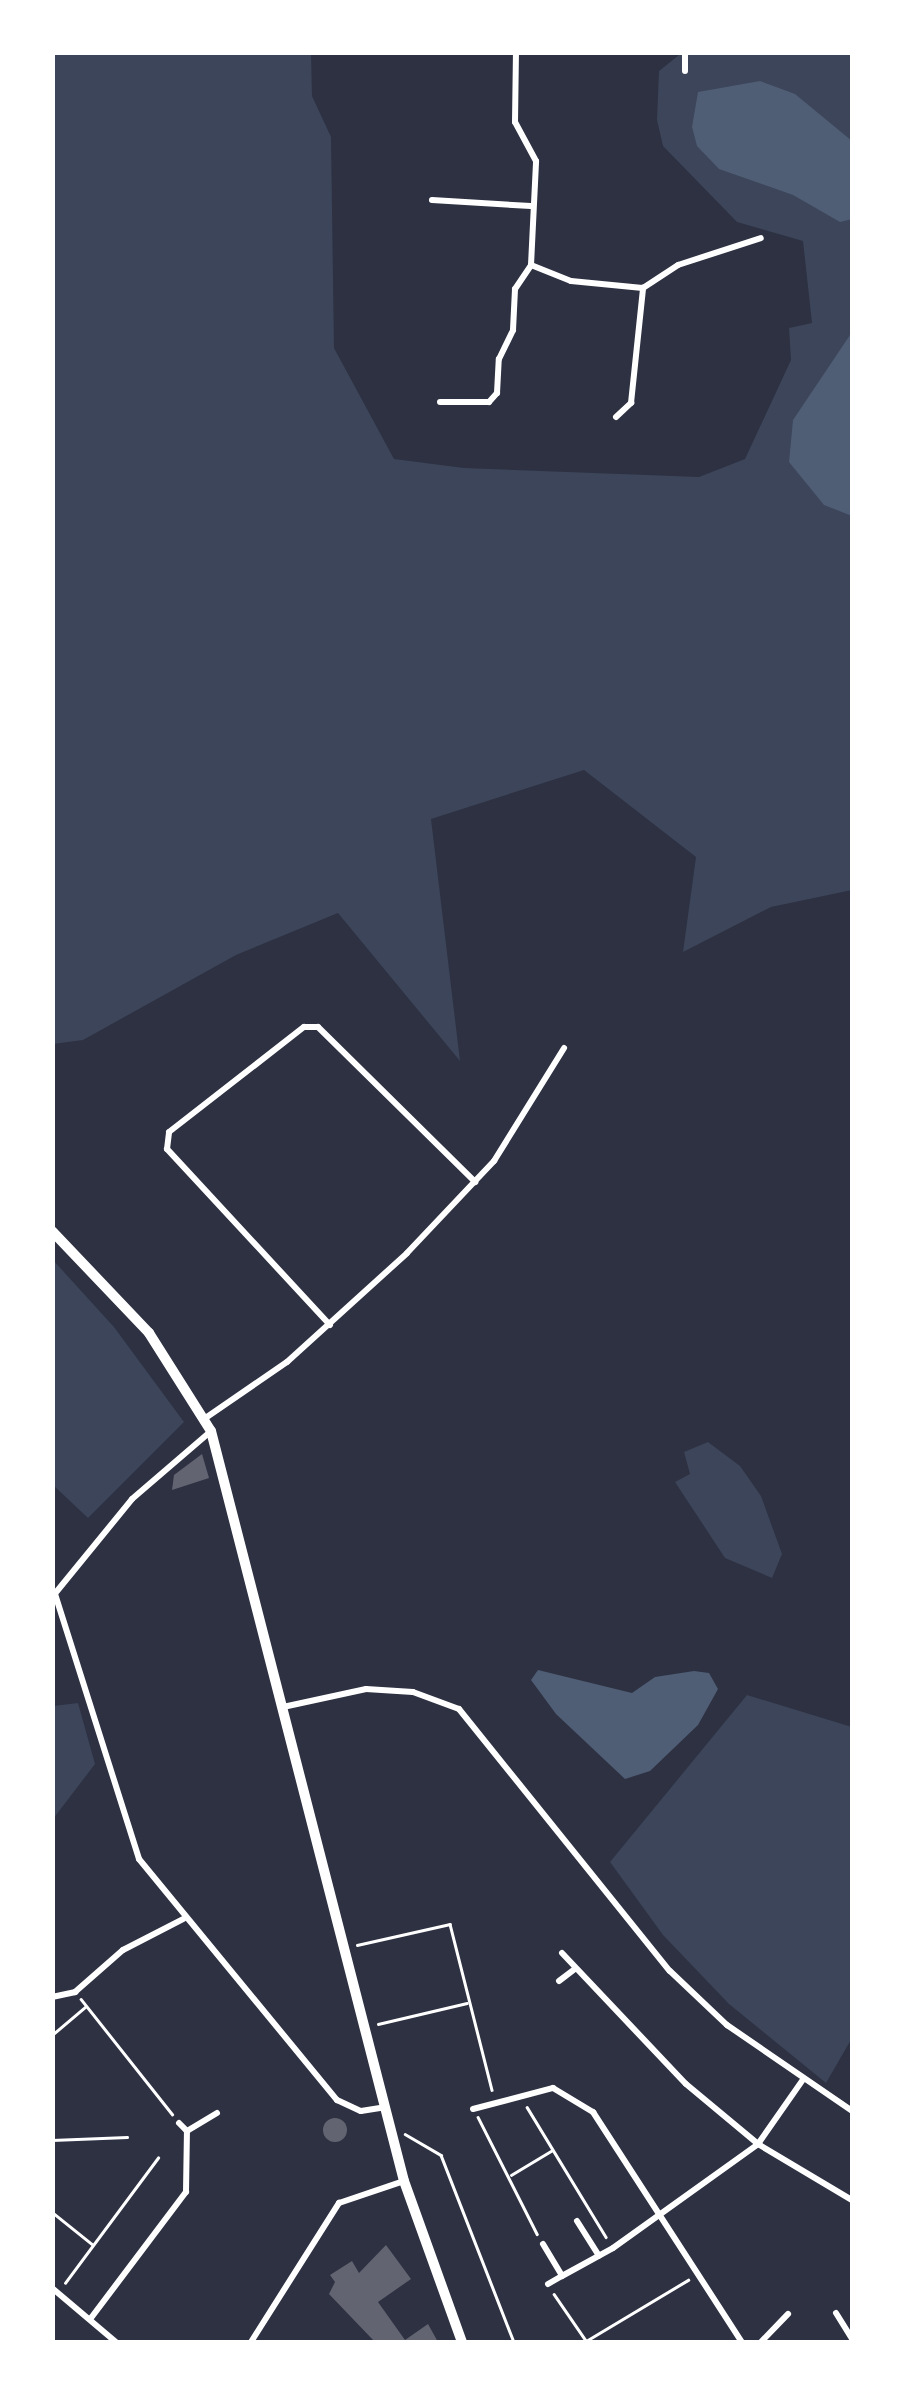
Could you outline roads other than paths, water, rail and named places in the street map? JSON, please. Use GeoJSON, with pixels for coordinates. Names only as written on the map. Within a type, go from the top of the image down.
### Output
{"type":"FeatureCollection","features":[{"type":"Feature","properties":{"kind":"main road"},"geometry":{"type":"LineString","coordinates":[[52,1231],[149,1333],[210,1430],[404,2181],[462,2342]]}},
{"type":"Feature","properties":{"kind":"street"},"geometry":{"type":"LineString","coordinates":[[440,402],[489,402],[497,393],[499,359],[513,330],[515,289],[531,265],[536,160],[515,122],[516,52]]}},
{"type":"Feature","properties":{"kind":"street"},"geometry":{"type":"LineString","coordinates":[[654,52],[688,53],[684,71]]}},
{"type":"Feature","properties":{"kind":"street"},"geometry":{"type":"LineString","coordinates":[[432,200],[531,206]]}},
{"type":"Feature","properties":{"kind":"street"},"geometry":{"type":"LineString","coordinates":[[531,265],[570,281],[643,288],[678,265],[761,238]]}},
{"type":"Feature","properties":{"kind":"street"},"geometry":{"type":"LineString","coordinates":[[616,416],[631,403],[643,288]]}},
{"type":"Feature","properties":{"kind":"street"},"geometry":{"type":"LineString","coordinates":[[330,1325],[167,1149],[169,1132],[304,1028],[318,1027],[475,1182]]}},
{"type":"Feature","properties":{"kind":"street"},"geometry":{"type":"LineString","coordinates":[[204,1418],[330,1325],[475,1182],[532,1106],[564,1048]]}},
{"type":"Feature","properties":{"kind":"street"},"geometry":{"type":"LineString","coordinates":[[210,1430],[132,1499],[54,1596],[139,1859],[183,1919],[336,2100],[361,2111],[384,2107]]}},
{"type":"Feature","properties":{"kind":"street"},"geometry":{"type":"LineString","coordinates":[[279,1708],[366,1689],[413,1692],[459,1709],[670,1971],[802,2081],[852,2112]]}},
{"type":"Feature","properties":{"kind":"street"},"geometry":{"type":"LineString","coordinates":[[52,1997],[75,1992],[123,1950],[183,1919]]}},
{"type":"Feature","properties":{"kind":"street"},"geometry":{"type":"LineString","coordinates":[[562,1953],[654,2056],[758,2144],[852,2200]]}},
{"type":"Feature","properties":{"kind":"street"},"geometry":{"type":"LineString","coordinates":[[559,1981],[575,1969]]}},
{"type":"Feature","properties":{"kind":"street"},"geometry":{"type":"LineString","coordinates":[[548,2284],[662,2217],[758,2144],[802,2081]]}},
{"type":"Feature","properties":{"kind":"street"},"geometry":{"type":"LineString","coordinates":[[474,2109],[518,2093],[553,2088],[593,2112],[742,2342]]}},
{"type":"Feature","properties":{"kind":"street"},"geometry":{"type":"LineString","coordinates":[[187,2131],[217,2113]]}},
{"type":"Feature","properties":{"kind":"street"},"geometry":{"type":"LineString","coordinates":[[90,2318],[186,2192],[187,2131],[179,2123]]}},
{"type":"Feature","properties":{"kind":"street"},"geometry":{"type":"LineString","coordinates":[[250,2342],[339,2203],[404,2181]]}},
{"type":"Feature","properties":{"kind":"street"},"geometry":{"type":"LineString","coordinates":[[577,2221],[599,2256]]}},
{"type":"Feature","properties":{"kind":"street"},"geometry":{"type":"LineString","coordinates":[[543,2244],[562,2276]]}},
{"type":"Feature","properties":{"kind":"street"},"geometry":{"type":"LineString","coordinates":[[56,2290],[116,2342]]}},
{"type":"Feature","properties":{"kind":"street"},"geometry":{"type":"LineString","coordinates":[[836,2313],[852,2338]]}},
{"type":"Feature","properties":{"kind":"street"},"geometry":{"type":"LineString","coordinates":[[761,2342],[788,2314]]}}]}
